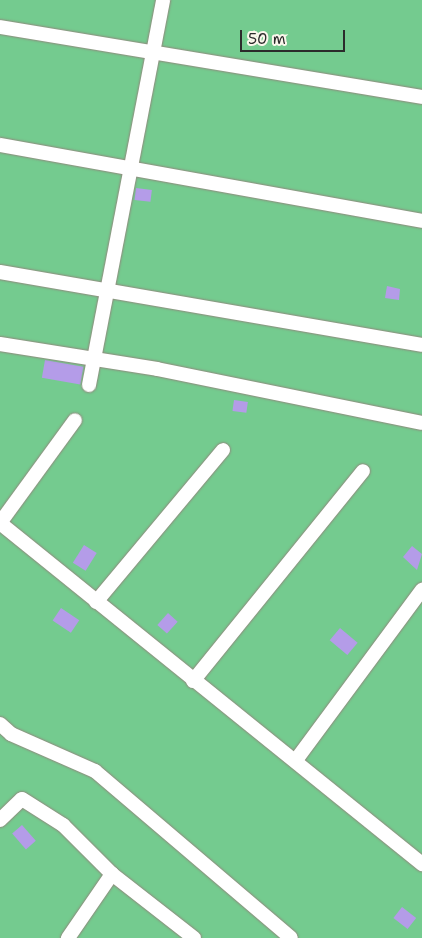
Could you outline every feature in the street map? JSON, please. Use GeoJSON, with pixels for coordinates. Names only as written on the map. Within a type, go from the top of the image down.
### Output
{"type":"FeatureCollection","features":[{"type":"Feature","properties":{"kind":"lane"},"geometry":{"type":"LineString","coordinates":[[89,385],[129,169],[156,52],[163,0]]}},
{"type":"Feature","properties":{"kind":"lane"},"geometry":{"type":"LineString","coordinates":[[0,27],[422,98]]}},
{"type":"Feature","properties":{"kind":"lane"},"geometry":{"type":"LineString","coordinates":[[0,145],[422,221]]}},
{"type":"Feature","properties":{"kind":"lane"},"geometry":{"type":"LineString","coordinates":[[0,272],[422,345]]}},
{"type":"Feature","properties":{"kind":"lane"},"geometry":{"type":"LineString","coordinates":[[0,344],[94,359],[422,423]]}},
{"type":"Feature","properties":{"kind":"lane"},"geometry":{"type":"LineString","coordinates":[[75,420],[0,523],[193,681],[296,760],[422,864]]}},
{"type":"Feature","properties":{"kind":"lane"},"geometry":{"type":"LineString","coordinates":[[96,602],[223,450]]}},
{"type":"Feature","properties":{"kind":"lane"},"geometry":{"type":"LineString","coordinates":[[193,681],[363,471]]}},
{"type":"Feature","properties":{"kind":"lane"},"geometry":{"type":"LineString","coordinates":[[296,760],[422,590]]}},
{"type":"Feature","properties":{"kind":"lane"},"geometry":{"type":"LineString","coordinates":[[0,724],[11,734],[95,771],[291,938]]}},
{"type":"Feature","properties":{"kind":"lane"},"geometry":{"type":"LineString","coordinates":[[0,820],[22,799],[63,825],[112,874],[194,938]]}},
{"type":"Feature","properties":{"kind":"lane"},"geometry":{"type":"LineString","coordinates":[[68,938],[112,874]]}},
{"type":"Feature","properties":{"kind":"green space"},"geometry":{"type":"Polygon","coordinates":[[[0,0],[422,0],[422,938],[0,938],[0,0]]]}},
{"type":"Feature","properties":{"kind":"building"},"geometry":{"type":"Polygon","coordinates":[[[136,188],[152,190],[150,202],[135,200],[136,188]]]}},
{"type":"Feature","properties":{"kind":"building"},"geometry":{"type":"Polygon","coordinates":[[[387,286],[400,289],[399,300],[385,298],[387,286]]]}},
{"type":"Feature","properties":{"kind":"building"},"geometry":{"type":"Polygon","coordinates":[[[45,360],[83,367],[80,384],[42,378],[45,360]]]}},
{"type":"Feature","properties":{"kind":"building"},"geometry":{"type":"Polygon","coordinates":[[[234,400],[248,402],[246,413],[232,411],[234,400]]]}},
{"type":"Feature","properties":{"kind":"building"},"geometry":{"type":"Polygon","coordinates":[[[84,545],[97,553],[86,571],[73,563],[84,545]]]}},
{"type":"Feature","properties":{"kind":"building"},"geometry":{"type":"Polygon","coordinates":[[[412,546],[422,554],[417,570],[403,557],[412,546]]]}},
{"type":"Feature","properties":{"kind":"building"},"geometry":{"type":"Polygon","coordinates":[[[61,608],[79,620],[71,633],[53,620],[61,608]]]}},
{"type":"Feature","properties":{"kind":"building"},"geometry":{"type":"Polygon","coordinates":[[[168,613],[178,622],[167,634],[157,625],[168,613]]]}},
{"type":"Feature","properties":{"kind":"building"},"geometry":{"type":"Polygon","coordinates":[[[340,628],[358,643],[347,655],[330,640],[340,628]]]}},
{"type":"Feature","properties":{"kind":"building"},"geometry":{"type":"Polygon","coordinates":[[[22,825],[36,841],[26,849],[12,834],[22,825]]]}},
{"type":"Feature","properties":{"kind":"building"},"geometry":{"type":"Polygon","coordinates":[[[402,907],[416,918],[408,929],[393,918],[402,907]]]}}]}
